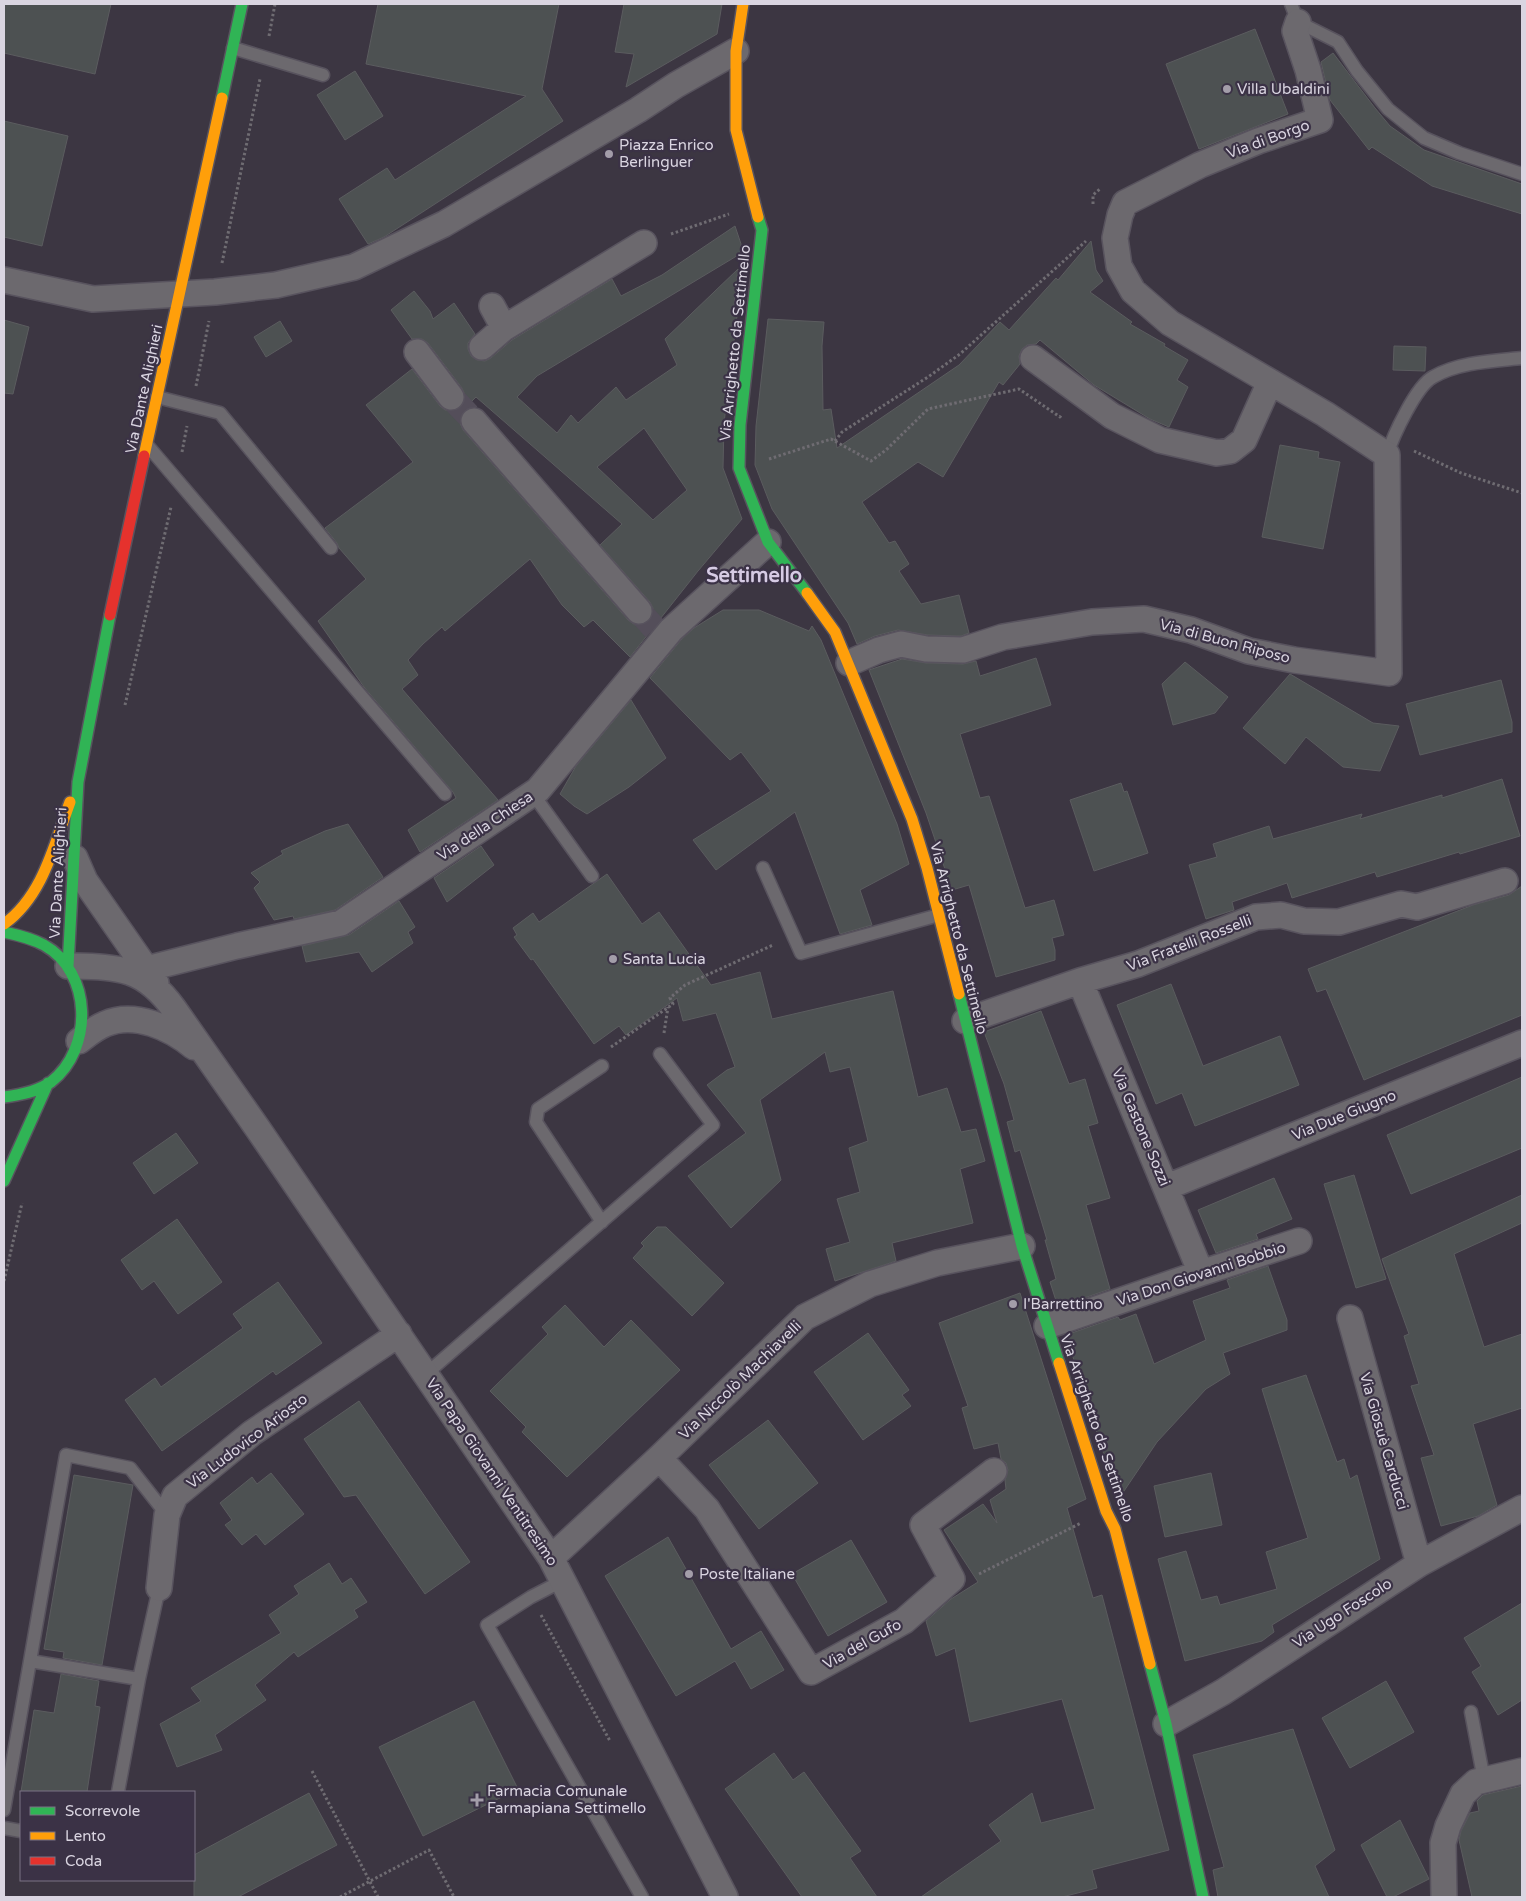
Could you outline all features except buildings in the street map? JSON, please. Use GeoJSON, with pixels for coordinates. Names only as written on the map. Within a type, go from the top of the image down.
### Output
{"type":"FeatureCollection","features":[{"type":"Feature","properties":{"kind":"street","name":"Via Dante Alighieri"},"geometry":{"type":"LineString","coordinates":[[68,966],[78,782],[105,637],[242,4]]}},
{"type":"Feature","properties":{"kind":"street","name":"Via Arrighetto da Settimello"},"geometry":{"type":"LineString","coordinates":[[743,4],[736,51],[736,130],[762,230],[740,425],[739,468],[768,542],[816,604],[834,632],[850,663],[912,819],[939,915],[1022,1246],[1106,1511],[1115,1529],[1166,1724],[1203,1897]]}},
{"type":"Feature","properties":{"kind":"street","name":"Via di Borgo"},"geometry":{"type":"LineString","coordinates":[[1270,382],[1170,323],[1133,292],[1119,266],[1115,238],[1120,215],[1125,203],[1200,165],[1258,141],[1320,120],[1308,70],[1295,31],[1295,13]]}},
{"type":"Feature","properties":{"kind":"street"},"geometry":{"type":"LineString","coordinates":[[4,280],[92,299],[215,292],[276,285],[354,267],[450,220],[736,51]]}},
{"type":"Feature","properties":{"kind":"street"},"geometry":{"type":"LineString","coordinates":[[482,347],[504,328],[644,243]]}},
{"type":"Feature","properties":{"kind":"street"},"geometry":{"type":"LineString","coordinates":[[492,306],[504,328]]}},
{"type":"Feature","properties":{"kind":"street"},"geometry":{"type":"LineString","coordinates":[[417,352],[451,397]]}},
{"type":"Feature","properties":{"kind":"street"},"geometry":{"type":"LineString","coordinates":[[1033,358],[1112,416],[1160,440],[1217,453],[1230,452],[1244,440],[1270,382],[1389,448]]}},
{"type":"Feature","properties":{"kind":"street"},"geometry":{"type":"LineString","coordinates":[[474,421],[639,611]]}},
{"type":"Feature","properties":{"kind":"street","name":"Via di Buon Riposo"},"geometry":{"type":"LineString","coordinates":[[850,663],[879,650],[901,644],[926,649],[962,650],[1004,637],[1092,622],[1144,619],[1191,630],[1249,650],[1294,660],[1389,673],[1389,448]]}},
{"type":"Feature","properties":{"kind":"street","name":"Via della Chiesa"},"geometry":{"type":"LineString","coordinates":[[146,969],[341,923],[533,794],[660,634],[768,542]]}},
{"type":"Feature","properties":{"kind":"street","name":"Via Dante Alighieri"},"geometry":{"type":"LineString","coordinates":[[4,924],[24,906],[34,890],[45,868],[78,782]]}},
{"type":"Feature","properties":{"kind":"street","name":"Via Papa Giovanni Ventitresimo"},"geometry":{"type":"LineString","coordinates":[[75,858],[86,881],[399,1334],[551,1558],[564,1580],[725,1897]]}},
{"type":"Feature","properties":{"kind":"street","name":"Via Fratelli Rosselli"},"geometry":{"type":"LineString","coordinates":[[965,1021],[1080,981],[1138,964],[1256,917],[1281,915],[1304,921],[1339,922],[1401,904],[1417,907],[1505,881]]}},
{"type":"Feature","properties":{"kind":"street","name":"Via Dante Alighieri"},"geometry":{"type":"LineString","coordinates":[[4,932],[16,933],[36,939],[54,951],[68,966],[80,990],[84,1016],[80,1041],[67,1064],[48,1083],[24,1094],[4,1097]]}},
{"type":"Feature","properties":{"kind":"street","name":"Via Papa Giovanni Ventitresimo"},"geometry":{"type":"LineString","coordinates":[[68,966],[98,967],[134,972],[149,981],[164,995]]}},
{"type":"Feature","properties":{"kind":"street","name":"Via Gastone Sozzi"},"geometry":{"type":"LineString","coordinates":[[1080,981],[1167,1187],[1201,1273]]}},
{"type":"Feature","properties":{"kind":"street","name":"Via Papa Giovanni Ventitresimo"},"geometry":{"type":"LineString","coordinates":[[80,1041],[106,1024],[121,1020],[135,1020],[164,1028],[178,1035],[193,1046],[218,1073]]}},
{"type":"Feature","properties":{"kind":"street","name":"Via Due Giugno"},"geometry":{"type":"LineString","coordinates":[[1167,1187],[1522,1043]]}},
{"type":"Feature","properties":{"kind":"street","name":"Via Dante Alighieri"},"geometry":{"type":"LineString","coordinates":[[4,1181],[48,1083]]}},
{"type":"Feature","properties":{"kind":"street","name":"Via Don Giovanni Bobbio"},"geometry":{"type":"LineString","coordinates":[[1047,1326],[1300,1241]]}},
{"type":"Feature","properties":{"kind":"street","name":"Via Niccolò Machiavelli"},"geometry":{"type":"LineString","coordinates":[[551,1558],[659,1458],[805,1317],[870,1284],[937,1263],[1022,1246]]}},
{"type":"Feature","properties":{"kind":"street","name":"Via Giosuè Carducci"},"geometry":{"type":"LineString","coordinates":[[1350,1318],[1419,1564]]}},
{"type":"Feature","properties":{"kind":"street","name":"Via Ludovico Ariosto"},"geometry":{"type":"LineString","coordinates":[[159,1588],[167,1514],[175,1496],[252,1433],[399,1334]]}},
{"type":"Feature","properties":{"kind":"street","name":"Via del Gufo"},"geometry":{"type":"LineString","coordinates":[[659,1458],[707,1509],[811,1672],[904,1621],[952,1579],[923,1525],[994,1471]]}},
{"type":"Feature","properties":{"kind":"street","name":"Via Ugo Foscolo"},"geometry":{"type":"LineString","coordinates":[[1166,1724],[1222,1692],[1419,1564],[1522,1508]]}},
{"type":"Feature","properties":{"kind":"street"},"geometry":{"type":"LineString","coordinates":[[1444,1897],[1443,1851],[1448,1826],[1462,1794],[1476,1782],[1522,1771]]}},
{"type":"Feature","properties":{"kind":"lane"},"geometry":{"type":"LineString","coordinates":[[1295,13],[1338,42],[1357,71],[1388,109],[1424,138],[1459,153],[1522,174]]}},
{"type":"Feature","properties":{"kind":"lane"},"geometry":{"type":"LineString","coordinates":[[233,48],[323,75]]}},
{"type":"Feature","properties":{"kind":"lane","name":"Via di Buon Riposo"},"geometry":{"type":"LineString","coordinates":[[1389,448],[1411,402],[1431,377],[1458,366],[1522,358]]}},
{"type":"Feature","properties":{"kind":"lane"},"geometry":{"type":"LineString","coordinates":[[157,397],[220,413],[331,548]]}},
{"type":"Feature","properties":{"kind":"lane"},"geometry":{"type":"LineString","coordinates":[[147,444],[445,794]]}},
{"type":"Feature","properties":{"kind":"lane"},"geometry":{"type":"LineString","coordinates":[[533,794],[592,876]]}},
{"type":"Feature","properties":{"kind":"lane"},"geometry":{"type":"LineString","coordinates":[[763,868],[801,953],[939,915]]}},
{"type":"Feature","properties":{"kind":"lane"},"geometry":{"type":"LineString","coordinates":[[426,1374],[713,1125],[660,1054]]}},
{"type":"Feature","properties":{"kind":"lane"},"geometry":{"type":"LineString","coordinates":[[602,1066],[538,1109],[536,1122],[602,1222]]}},
{"type":"Feature","properties":{"kind":"lane"},"geometry":{"type":"LineString","coordinates":[[4,1810],[66,1455],[130,1468],[167,1514]]}},
{"type":"Feature","properties":{"kind":"lane"},"geometry":{"type":"LineString","coordinates":[[564,1580],[531,1597],[487,1625],[642,1897]]}},
{"type":"Feature","properties":{"kind":"lane"},"geometry":{"type":"LineString","coordinates":[[118,1791],[138,1679],[159,1588]]}},
{"type":"Feature","properties":{"kind":"lane"},"geometry":{"type":"LineString","coordinates":[[30,1661],[138,1679]]}},
{"type":"Feature","properties":{"kind":"lane"},"geometry":{"type":"LineString","coordinates":[[1471,1712],[1484,1780]]}},
{"type":"Feature","properties":{"kind":"lane"},"geometry":{"type":"LineString","coordinates":[[4,1828],[20,1832]]}},
{"type":"Feature","properties":{"kind":"path"},"geometry":{"type":"LineString","coordinates":[[123,711],[177,479],[275,4]]}},
{"type":"Feature","properties":{"kind":"path"},"geometry":{"type":"LineString","coordinates":[[1094,208],[1092,202],[1093,195],[1104,186]]}},
{"type":"Feature","properties":{"kind":"path"},"geometry":{"type":"LineString","coordinates":[[644,243],[756,206]]}},
{"type":"Feature","properties":{"kind":"path"},"geometry":{"type":"LineString","coordinates":[[835,441],[842,432],[928,378],[960,354],[1090,238]]}},
{"type":"Feature","properties":{"kind":"path"},"geometry":{"type":"LineString","coordinates":[[739,468],[832,439],[871,461],[886,450],[928,409],[1019,389],[1060,416],[1076,390]]}},
{"type":"Feature","properties":{"kind":"path"},"geometry":{"type":"LineString","coordinates":[[1389,448],[1522,493]]}},
{"type":"Feature","properties":{"kind":"path"},"geometry":{"type":"LineString","coordinates":[[608,1050],[673,1004],[670,998],[684,984],[794,936]]}},
{"type":"Feature","properties":{"kind":"path"},"geometry":{"type":"LineString","coordinates":[[4,1281],[23,1199]]}},
{"type":"Feature","properties":{"kind":"path"},"geometry":{"type":"LineString","coordinates":[[977,1575],[1106,1511]]}},
{"type":"Feature","properties":{"kind":"path"},"geometry":{"type":"LineString","coordinates":[[312,1771],[378,1897]]}},
{"type":"Feature","properties":{"kind":"path"},"geometry":{"type":"LineString","coordinates":[[340,1897],[429,1850],[454,1897]]}},
{"type":"Feature","properties":{"kind":"tunnel"},"geometry":{"type":"LineString","coordinates":[[451,397],[474,421]]}},
{"type":"Feature","properties":{"kind":"tunnel"},"geometry":{"type":"LineString","coordinates":[[639,611],[655,629]]}},
{"type":"Feature","properties":{"kind":"traffic: fast"},"geometry":{"type":"LineString","coordinates":[[222,98],[242,4]]}},
{"type":"Feature","properties":{"kind":"traffic: fast"},"geometry":{"type":"LineString","coordinates":[[758,217],[762,230],[740,425],[739,468],[768,542],[807,593]]}},
{"type":"Feature","properties":{"kind":"traffic: fast"},"geometry":{"type":"LineString","coordinates":[[68,966],[78,782],[110,615]]}},
{"type":"Feature","properties":{"kind":"traffic: fast"},"geometry":{"type":"LineString","coordinates":[[4,932],[44,945],[60,957],[71,973],[79,991],[82,1011],[80,1031],[75,1050],[65,1067],[51,1082],[34,1091],[4,1097]]}},
{"type":"Feature","properties":{"kind":"traffic: fast"},"geometry":{"type":"LineString","coordinates":[[959,994],[1022,1246],[1059,1363]]}},
{"type":"Feature","properties":{"kind":"traffic: fast"},"geometry":{"type":"LineString","coordinates":[[4,1181],[48,1083]]}},
{"type":"Feature","properties":{"kind":"traffic: fast"},"geometry":{"type":"LineString","coordinates":[[1150,1664],[1166,1724],[1203,1897]]}},
{"type":"Feature","properties":{"kind":"traffic: slow"},"geometry":{"type":"LineString","coordinates":[[743,4],[736,51],[736,130],[758,217]]}},
{"type":"Feature","properties":{"kind":"traffic: slow"},"geometry":{"type":"LineString","coordinates":[[144,456],[222,98]]}},
{"type":"Feature","properties":{"kind":"traffic: slow"},"geometry":{"type":"LineString","coordinates":[[807,593],[835,632],[912,819],[927,868],[959,994]]}},
{"type":"Feature","properties":{"kind":"traffic: slow"},"geometry":{"type":"LineString","coordinates":[[4,924],[29,899],[38,884],[46,869],[70,802]]}},
{"type":"Feature","properties":{"kind":"traffic: slow"},"geometry":{"type":"LineString","coordinates":[[1059,1363],[1106,1511],[1115,1529],[1150,1664]]}},
{"type":"Feature","properties":{"kind":"traffic: jam"},"geometry":{"type":"LineString","coordinates":[[110,615],[144,456]]}},
{"type":"Feature","properties":{"kind":"place","name":"Villa Ubaldini"},"geometry":{"type":"Point","coordinates":[1227,89]}},
{"type":"Feature","properties":{"kind":"place","name":"Piazza Enrico Berlinguer"},"geometry":{"type":"Point","coordinates":[609,154]}},
{"type":"Feature","properties":{"kind":"place","name":"Santa Lucia"},"geometry":{"type":"Point","coordinates":[613,959]}},
{"type":"Feature","properties":{"kind":"place","name":"I'Barrettino"},"geometry":{"type":"Point","coordinates":[1013,1304]}},
{"type":"Feature","properties":{"kind":"place","name":"Poste Italiane"},"geometry":{"type":"Point","coordinates":[689,1574]}},
{"type":"Feature","properties":{"kind":"place","name":"Farmacia Comunale Farmapiana Settimello"},"geometry":{"type":"Point","coordinates":[477,1800]}},
{"type":"Feature","properties":{"kind":"district","name":"Settimello"},"geometry":{"type":"Point","coordinates":[754,575]}}]}
